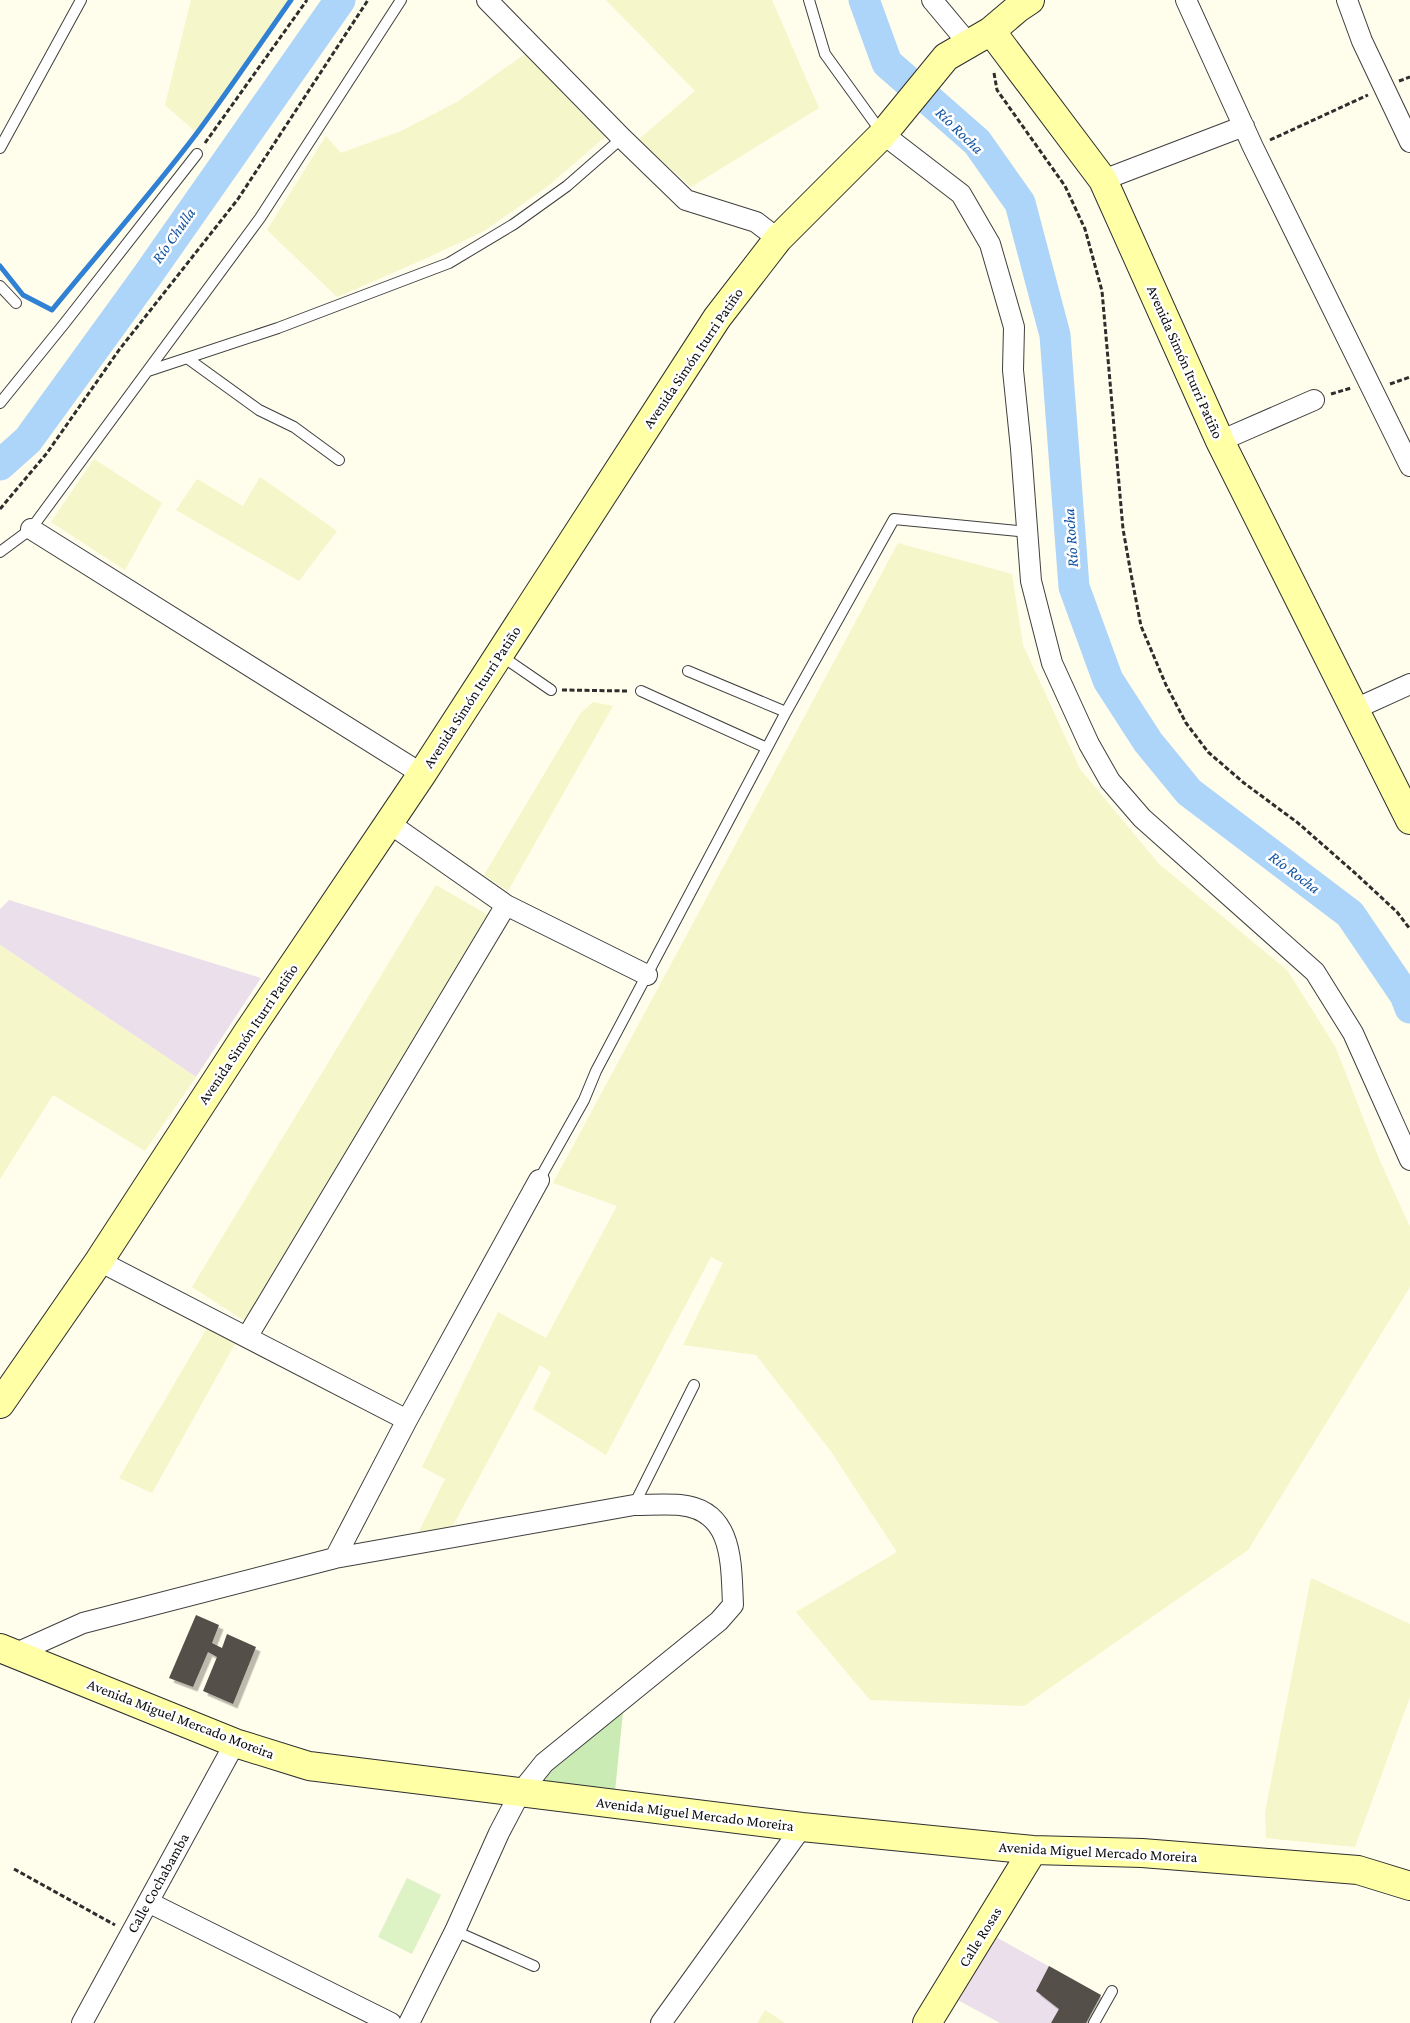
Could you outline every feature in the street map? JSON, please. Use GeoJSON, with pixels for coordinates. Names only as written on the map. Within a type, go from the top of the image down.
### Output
{"type":"FeatureCollection","features":[{"type":"Feature","properties":{"kind":"street"},"geometry":{"type":"LineString","coordinates":[[487,0],[622,138],[686,200],[756,222],[778,239]]}},
{"type":"Feature","properties":{"kind":"street"},"geometry":{"type":"LineString","coordinates":[[932,0],[968,44]]}},
{"type":"Feature","properties":{"kind":"street"},"geometry":{"type":"LineString","coordinates":[[1186,0],[1253,147],[1410,466]]}},
{"type":"Feature","properties":{"kind":"street"},"geometry":{"type":"LineString","coordinates":[[1347,0],[1362,41],[1410,142]]}},
{"type":"Feature","properties":{"kind":"street","name":"Avenida Simón Iturri Patiño"},"geometry":{"type":"LineString","coordinates":[[0,1404],[99,1261],[248,1032],[389,824],[717,318],[778,239],[968,44],[1020,3]]}},
{"type":"Feature","properties":{"kind":"street","name":"Avenida Simón Iturri Patiño"},"geometry":{"type":"LineString","coordinates":[[968,44],[1103,180],[1220,441],[1410,820]]}},
{"type":"Feature","properties":{"kind":"street"},"geometry":{"type":"LineString","coordinates":[[890,125],[961,194],[990,244],[1014,327],[1013,370],[1031,580],[1052,663],[1089,744],[1110,780],[1142,818],[1315,972],[1352,1033],[1410,1160]]}},
{"type":"Feature","properties":{"kind":"street"},"geometry":{"type":"LineString","coordinates":[[1103,180],[1244,126]]}},
{"type":"Feature","properties":{"kind":"street"},"geometry":{"type":"LineString","coordinates":[[1220,441],[1314,400]]}},
{"type":"Feature","properties":{"kind":"street"},"geometry":{"type":"LineString","coordinates":[[31,529],[422,774]]}},
{"type":"Feature","properties":{"kind":"street"},"geometry":{"type":"LineString","coordinates":[[1355,709],[1410,684]]}},
{"type":"Feature","properties":{"kind":"street"},"geometry":{"type":"LineString","coordinates":[[389,824],[506,905],[647,975]]}},
{"type":"Feature","properties":{"kind":"street"},"geometry":{"type":"LineString","coordinates":[[247,1337],[506,905]]}},
{"type":"Feature","properties":{"kind":"street"},"geometry":{"type":"LineString","coordinates":[[335,1558],[407,1420],[540,1180]]}},
{"type":"Feature","properties":{"kind":"street"},"geometry":{"type":"LineString","coordinates":[[99,1261],[407,1420]]}},
{"type":"Feature","properties":{"kind":"street"},"geometry":{"type":"LineString","coordinates":[[7,1651],[83,1623],[335,1558],[634,1505],[682,1505],[706,1513],[721,1527],[730,1561],[733,1605],[719,1621],[544,1763],[520,1793],[408,2023]]}},
{"type":"Feature","properties":{"kind":"street","name":"Avenida Miguel Mercado Moreira"},"geometry":{"type":"LineString","coordinates":[[7,1651],[235,1743],[309,1766],[802,1827],[1033,1850],[1142,1853],[1358,1870],[1410,1886]]}},
{"type":"Feature","properties":{"kind":"street","name":"Calle Cochabamba"},"geometry":{"type":"LineString","coordinates":[[82,2023],[235,1743]]}},
{"type":"Feature","properties":{"kind":"street"},"geometry":{"type":"LineString","coordinates":[[661,2023],[802,1827]]}},
{"type":"Feature","properties":{"kind":"street","name":"Calle Rosas"},"geometry":{"type":"LineString","coordinates":[[927,2023],[1033,1850]]}},
{"type":"Feature","properties":{"kind":"street"},"geometry":{"type":"LineString","coordinates":[[148,1902],[391,2023]]}},
{"type":"Feature","properties":{"kind":"lane"},"geometry":{"type":"LineString","coordinates":[[0,148],[81,0]]}},
{"type":"Feature","properties":{"kind":"lane"},"geometry":{"type":"LineString","coordinates":[[0,552],[31,529],[260,218],[400,0]]}},
{"type":"Feature","properties":{"kind":"lane"},"geometry":{"type":"LineString","coordinates":[[809,0],[825,54],[890,125]]}},
{"type":"Feature","properties":{"kind":"lane"},"geometry":{"type":"LineString","coordinates":[[148,371],[278,328],[449,263],[514,224],[559,192],[622,138]]}},
{"type":"Feature","properties":{"kind":"lane"},"geometry":{"type":"LineString","coordinates":[[0,403],[197,154]]}},
{"type":"Feature","properties":{"kind":"lane"},"geometry":{"type":"LineString","coordinates":[[0,286],[16,303]]}},
{"type":"Feature","properties":{"kind":"lane"},"geometry":{"type":"LineString","coordinates":[[187,358],[259,410],[294,428],[340,460]]}},
{"type":"Feature","properties":{"kind":"lane"},"geometry":{"type":"LineString","coordinates":[[540,1180],[584,1100],[596,1070],[766,748],[894,519],[1028,532]]}},
{"type":"Feature","properties":{"kind":"lane"},"geometry":{"type":"LineString","coordinates":[[500,655],[551,690]]}},
{"type":"Feature","properties":{"kind":"lane"},"geometry":{"type":"LineString","coordinates":[[688,671],[786,712]]}},
{"type":"Feature","properties":{"kind":"lane"},"geometry":{"type":"LineString","coordinates":[[641,692],[766,748]]}},
{"type":"Feature","properties":{"kind":"lane"},"geometry":{"type":"LineString","coordinates":[[634,1505],[694,1385]]}},
{"type":"Feature","properties":{"kind":"lane"},"geometry":{"type":"LineString","coordinates":[[454,1931],[534,1966]]}},
{"type":"Feature","properties":{"kind":"lane"},"geometry":{"type":"LineString","coordinates":[[1094,2023],[1112,1990]]}},
{"type":"Feature","properties":{"kind":"path"},"geometry":{"type":"LineString","coordinates":[[197,154],[307,0]]}},
{"type":"Feature","properties":{"kind":"path"},"geometry":{"type":"LineString","coordinates":[[0,509],[47,453],[119,350],[238,199],[368,0]]}},
{"type":"Feature","properties":{"kind":"path"},"geometry":{"type":"LineString","coordinates":[[994,66],[997,90],[1065,186],[1085,229],[1102,291],[1123,529],[1141,626],[1166,685],[1186,723],[1208,752],[1244,784],[1298,823],[1355,872],[1397,912],[1410,929]]}},
{"type":"Feature","properties":{"kind":"path"},"geometry":{"type":"LineString","coordinates":[[1253,147],[1410,77]]}},
{"type":"Feature","properties":{"kind":"path"},"geometry":{"type":"LineString","coordinates":[[1314,400],[1368,383]]}},
{"type":"Feature","properties":{"kind":"path"},"geometry":{"type":"LineString","coordinates":[[551,690],[641,692]]}},
{"type":"Feature","properties":{"kind":"path"},"geometry":{"type":"LineString","coordinates":[[14,1869],[130,1934]]}},
{"type":"Feature","properties":{"kind":"shaded area"},"geometry":{"type":"Polygon","coordinates":[[[9,900],[261,978],[196,1077],[0,945],[0,909],[9,900]]]}},
{"type":"Feature","properties":{"kind":"shaded area"},"geometry":{"type":"Polygon","coordinates":[[[994,1936],[1101,1995],[1086,2023],[1000,2023],[954,1998],[994,1936]]]}},
{"type":"Feature","properties":{"kind":"green space"},"geometry":{"type":"Polygon","coordinates":[[[191,0],[291,0],[197,133],[165,105],[191,0]]]}},
{"type":"Feature","properties":{"kind":"green space"},"geometry":{"type":"Polygon","coordinates":[[[606,0],[772,0],[819,108],[691,187],[638,140],[695,91],[606,0]]]}},
{"type":"Feature","properties":{"kind":"green space"},"geometry":{"type":"Polygon","coordinates":[[[525,54],[605,137],[548,186],[484,231],[337,297],[267,230],[326,136],[341,153],[401,131],[457,102],[525,54]]]}},
{"type":"Feature","properties":{"kind":"green space"},"geometry":{"type":"Polygon","coordinates":[[[94,459],[162,503],[125,570],[51,522],[94,459]]]}},
{"type":"Feature","properties":{"kind":"green space"},"geometry":{"type":"Polygon","coordinates":[[[260,477],[337,531],[299,581],[176,510],[197,479],[243,506],[260,477]]]}},
{"type":"Feature","properties":{"kind":"green space"},"geometry":{"type":"Polygon","coordinates":[[[898,543],[1012,574],[1023,645],[1080,769],[1159,864],[1287,970],[1335,1046],[1380,1161],[1410,1227],[1410,1287],[1248,1550],[1024,1706],[870,1700],[796,1612],[897,1552],[830,1450],[756,1355],[683,1345],[723,1263],[711,1257],[606,1455],[533,1409],[551,1372],[540,1365],[451,1529],[417,1535],[445,1479],[422,1467],[498,1312],[546,1338],[617,1206],[553,1183],[898,543]]]}},
{"type":"Feature","properties":{"kind":"green space"},"geometry":{"type":"Polygon","coordinates":[[[593,702],[613,706],[508,891],[484,875],[580,714],[593,702]]]}},
{"type":"Feature","properties":{"kind":"green space"},"geometry":{"type":"Polygon","coordinates":[[[436,885],[488,915],[245,1321],[192,1287],[436,885]]]}},
{"type":"Feature","properties":{"kind":"green space"},"geometry":{"type":"Polygon","coordinates":[[[0,945],[196,1077],[145,1151],[53,1095],[0,1179],[0,945]]]}},
{"type":"Feature","properties":{"kind":"green space"},"geometry":{"type":"Polygon","coordinates":[[[210,1323],[236,1342],[152,1493],[119,1478],[210,1323]]]}},
{"type":"Feature","properties":{"kind":"green space"},"geometry":{"type":"Polygon","coordinates":[[[1311,1578],[1410,1624],[1410,1697],[1355,1847],[1266,1838],[1265,1812],[1311,1578]]]}},
{"type":"Feature","properties":{"kind":"green space"},"geometry":{"type":"Polygon","coordinates":[[[623,1712],[615,1791],[545,1781],[548,1774],[623,1712]]]}},
{"type":"Feature","properties":{"kind":"green space"},"geometry":{"type":"Polygon","coordinates":[[[407,1878],[441,1895],[412,1954],[378,1937],[407,1878]]]}},
{"type":"Feature","properties":{"kind":"green space"},"geometry":{"type":"Polygon","coordinates":[[[765,2010],[785,2023],[757,2023],[765,2010]]]}},
{"type":"Feature","properties":{"kind":"building"},"geometry":{"type":"Polygon","coordinates":[[[196,1615],[219,1625],[212,1643],[222,1648],[227,1634],[256,1647],[233,1704],[203,1691],[217,1657],[208,1652],[193,1687],[169,1678],[196,1615]]]}},
{"type":"Feature","properties":{"kind":"building"},"geometry":{"type":"Polygon","coordinates":[[[1049,1966],[1101,1995],[1086,2023],[1051,2023],[1059,2009],[1036,1991],[1049,1966]]]}},
{"type":"Feature","properties":{"kind":"waterway"},"geometry":{"type":"LineString","coordinates":[[0,266],[23,295],[52,310],[180,156],[291,0]]}},
{"type":"Feature","properties":{"kind":"waterway","name":"Río Chulla"},"geometry":{"type":"LineString","coordinates":[[0,465],[28,440],[147,276],[340,0]]}},
{"type":"Feature","properties":{"kind":"waterway","name":"Río Rocha"},"geometry":{"type":"LineString","coordinates":[[864,0],[887,63],[977,142],[1020,203],[1055,335],[1074,587],[1108,680],[1148,742],[1189,792],[1350,914],[1405,995],[1410,1008]]}}]}
